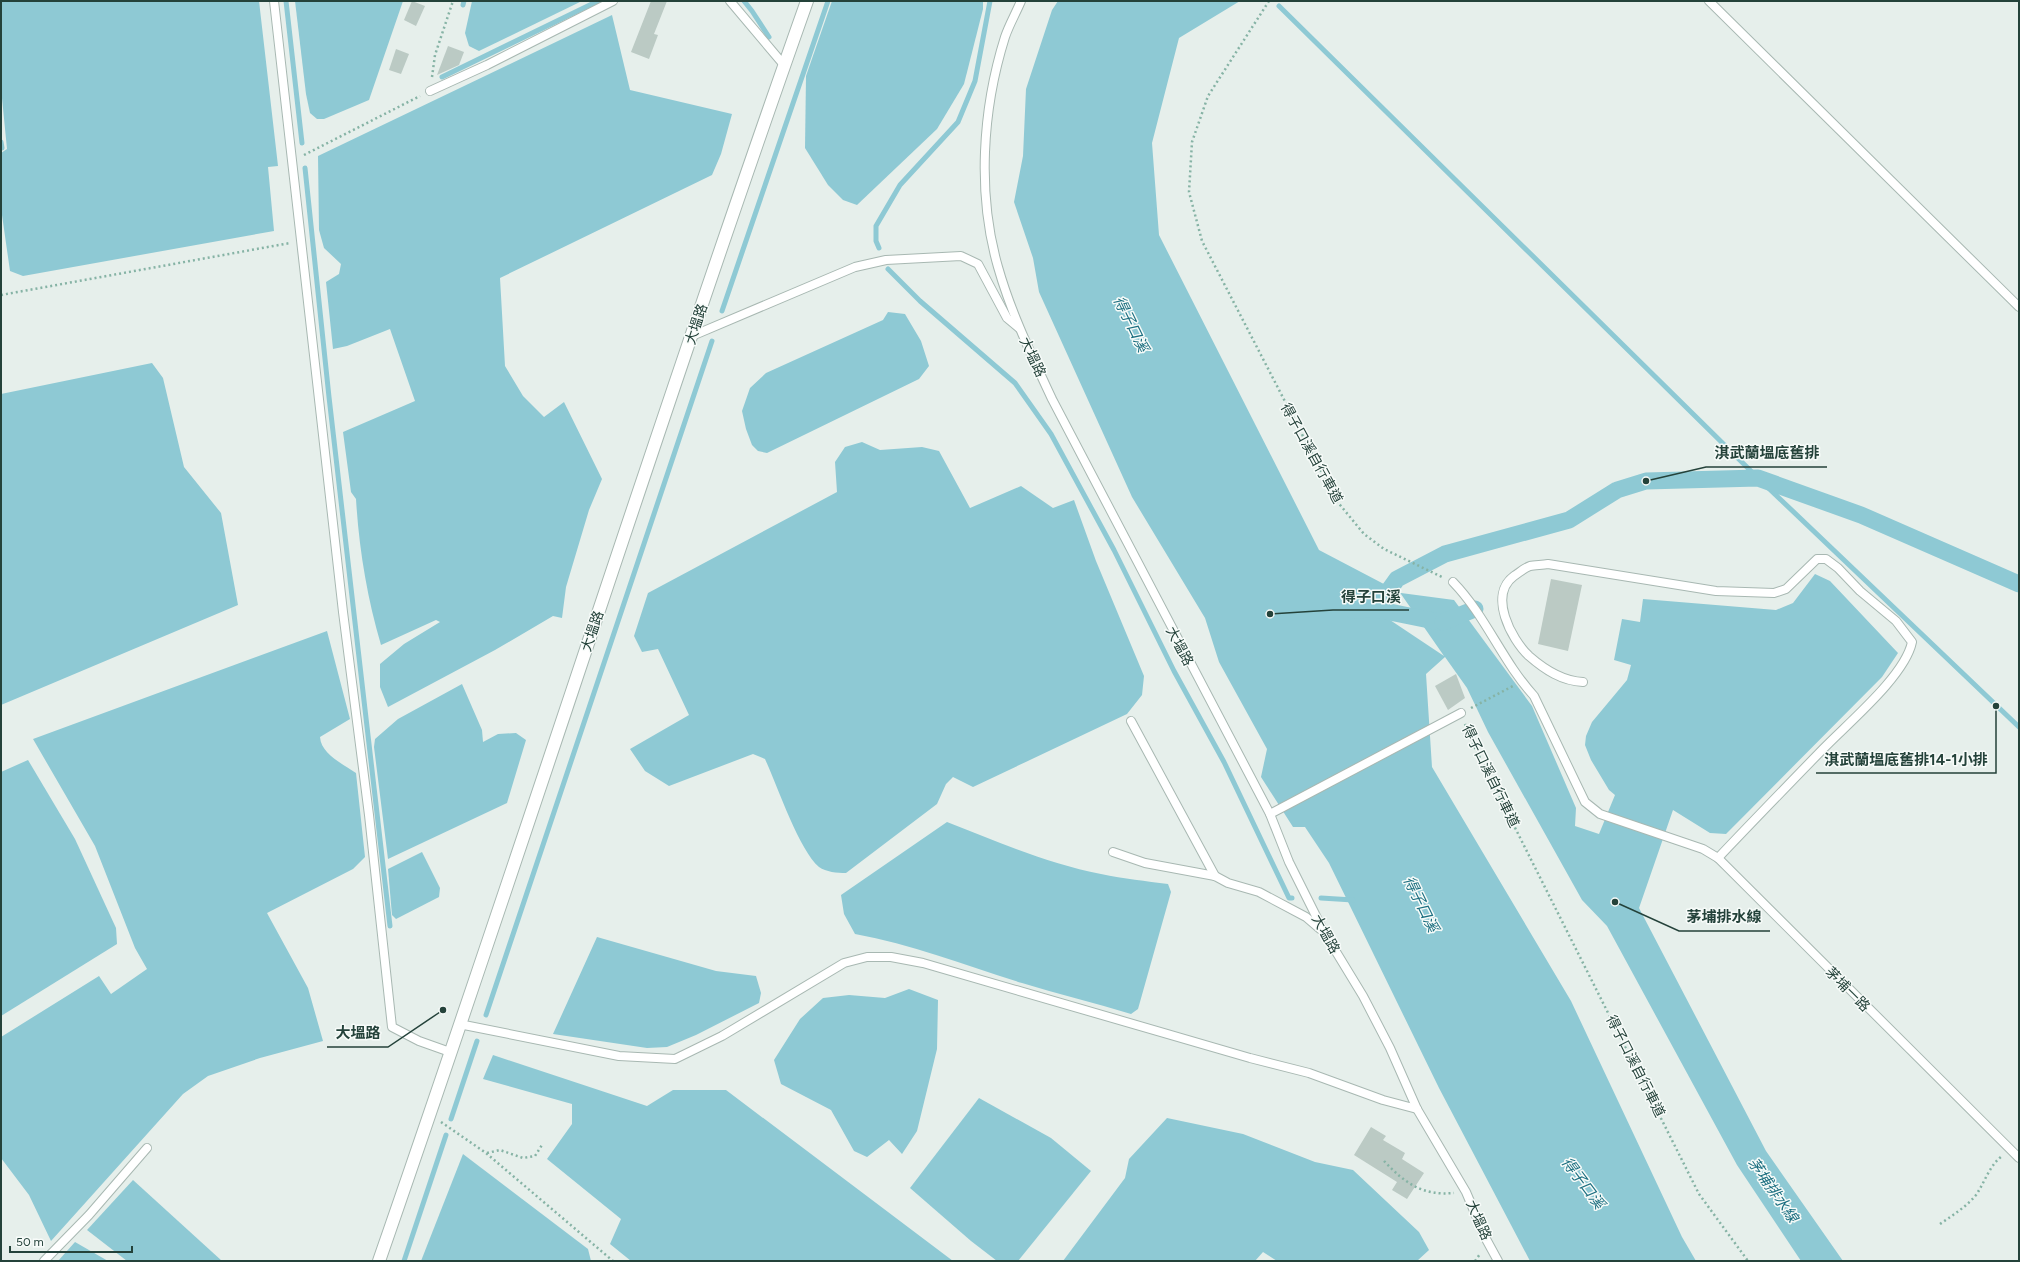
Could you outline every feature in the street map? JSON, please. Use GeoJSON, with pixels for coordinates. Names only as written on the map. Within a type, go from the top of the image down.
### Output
{"type":"FeatureCollection","features":[{"type":"Feature","properties":{"kind":"street","name":"大塭路"},"geometry":{"type":"LineString","coordinates":[[379,1261],[807,1]]}},
{"type":"Feature","properties":{"kind":"lane"},"geometry":{"type":"LineString","coordinates":[[274,1],[343,612],[369,815],[392,1027],[419,1040],[450,1052]]}},
{"type":"Feature","properties":{"kind":"lane"},"geometry":{"type":"LineString","coordinates":[[430,91],[487,65],[613,1]]}},
{"type":"Feature","properties":{"kind":"lane"},"geometry":{"type":"LineString","coordinates":[[730,1],[784,65]]}},
{"type":"Feature","properties":{"kind":"lane","name":"大塭路"},"geometry":{"type":"LineString","coordinates":[[1021,1],[1006,36],[993,85],[986,145],[986,215],[998,268],[1020,329],[1055,406],[1270,814],[1289,862],[1324,932],[1363,996],[1390,1048],[1417,1109],[1466,1192],[1486,1239],[1498,1261]]}},
{"type":"Feature","properties":{"kind":"lane"},"geometry":{"type":"LineString","coordinates":[[1709,1],[2019,307]]}},
{"type":"Feature","properties":{"kind":"lane"},"geometry":{"type":"LineString","coordinates":[[692,336],[855,267],[886,260],[961,256],[978,264],[1007,318],[1020,329]]}},
{"type":"Feature","properties":{"kind":"lane"},"geometry":{"type":"LineString","coordinates":[[1583,682],[1572,682],[1559,677],[1539,664],[1528,655],[1507,625],[1502,610],[1503,594],[1509,580],[1528,567],[1548,564],[1716,591],[1774,593],[1786,589],[1817,559],[1826,559],[1843,572],[1860,591],[1896,621],[1912,642],[1900,668],[1869,703],[1718,858]]}},
{"type":"Feature","properties":{"kind":"lane"},"geometry":{"type":"LineString","coordinates":[[1453,582],[1466,595],[1521,682]]}},
{"type":"Feature","properties":{"kind":"lane","name":"茅埔一路"},"geometry":{"type":"LineString","coordinates":[[1521,682],[1534,696],[1543,712],[1585,802],[1600,814],[1703,849],[1718,858],[2019,1158]]}},
{"type":"Feature","properties":{"kind":"lane"},"geometry":{"type":"LineString","coordinates":[[1270,814],[1461,713]]}},
{"type":"Feature","properties":{"kind":"lane"},"geometry":{"type":"LineString","coordinates":[[1131,721],[1215,876]]}},
{"type":"Feature","properties":{"kind":"lane"},"geometry":{"type":"LineString","coordinates":[[1113,852],[1144,863],[1215,876],[1228,883],[1259,892],[1306,917],[1324,932]]}},
{"type":"Feature","properties":{"kind":"lane"},"geometry":{"type":"LineString","coordinates":[[459,1024],[619,1056],[675,1059],[722,1036],[844,963],[866,957],[891,957],[922,963],[1206,1046],[1309,1073],[1383,1100],[1417,1109]]}},
{"type":"Feature","properties":{"kind":"lane"},"geometry":{"type":"LineString","coordinates":[[44,1261],[89,1215],[147,1148]]}},
{"type":"Feature","properties":{"kind":"path"},"geometry":{"type":"LineString","coordinates":[[293,161],[325,143],[430,91],[435,55],[453,1]]}},
{"type":"Feature","properties":{"kind":"path","name":"得子口溪自行車道"},"geometry":{"type":"LineString","coordinates":[[1269,1],[1208,96],[1192,142],[1189,192],[1202,241],[1336,500],[1364,534],[1384,549],[1453,582]]}},
{"type":"Feature","properties":{"kind":"path"},"geometry":{"type":"LineString","coordinates":[[1,295],[301,241]]}},
{"type":"Feature","properties":{"kind":"path","name":"得子口溪自行車道"},"geometry":{"type":"LineString","coordinates":[[1521,682],[1461,713],[1475,748],[1699,1194],[1748,1261]]}},
{"type":"Feature","properties":{"kind":"path"},"geometry":{"type":"LineString","coordinates":[[430,1114],[486,1154],[613,1261]]}},
{"type":"Feature","properties":{"kind":"path"},"geometry":{"type":"LineString","coordinates":[[486,1154],[500,1150],[523,1158],[535,1156],[542,1145]]}},
{"type":"Feature","properties":{"kind":"path"},"geometry":{"type":"LineString","coordinates":[[1940,1224],[1964,1208],[1976,1194],[1992,1167],[1999,1159],[2011,1150]]}},
{"type":"Feature","properties":{"kind":"path"},"geometry":{"type":"LineString","coordinates":[[1384,1161],[1409,1184],[1418,1189],[1437,1193],[1466,1192]]}},
{"type":"Feature","properties":{"kind":"water"},"geometry":{"type":"Polygon","coordinates":[[[1,1],[259,1],[278,166],[268,167],[274,231],[23,276],[10,271],[1,208],[1,153],[7,149],[1,88],[1,1]]]}},
{"type":"Feature","properties":{"kind":"water"},"geometry":{"type":"Polygon","coordinates":[[[295,1],[403,1],[369,100],[324,119],[317,119],[310,113],[306,94],[295,1]]]}},
{"type":"Feature","properties":{"kind":"water"},"geometry":{"type":"Polygon","coordinates":[[[472,1],[582,1],[479,51],[469,46],[465,33],[472,1]]]}},
{"type":"Feature","properties":{"kind":"water"},"geometry":{"type":"Polygon","coordinates":[[[832,1],[983,1],[983,9],[964,84],[937,129],[857,205],[843,200],[828,185],[805,148],[806,76],[832,1]]]}},
{"type":"Feature","properties":{"kind":"water"},"geometry":{"type":"Polygon","coordinates":[[[1058,1],[1240,1],[1179,38],[1152,143],[1159,235],[1319,550],[1401,593],[1454,600],[1532,706],[1576,808],[1575,826],[1599,834],[1615,795],[1609,790],[1591,760],[1585,745],[1586,736],[1592,722],[1627,680],[1631,665],[1614,660],[1622,619],[1640,622],[1643,599],[1776,610],[1793,603],[1815,574],[1830,581],[1898,653],[1882,677],[1726,834],[1710,833],[1673,810],[1639,908],[1766,1151],[1843,1261],[1801,1261],[1737,1165],[1607,926],[1582,900],[1488,732],[1467,688],[1445,657],[1426,674],[1432,767],[1571,1001],[1682,1237],[1696,1261],[1530,1261],[1439,1088],[1329,863],[1305,827],[1293,827],[1261,777],[1267,749],[1219,662],[1205,618],[1132,497],[1039,292],[1033,258],[1014,202],[1023,156],[1026,89],[1052,10],[1058,1]],[[1401,594],[1375,610],[1444,656],[1401,594]]]}},
{"type":"Feature","properties":{"kind":"water"},"geometry":{"type":"Polygon","coordinates":[[[612,15],[630,90],[732,114],[721,154],[712,175],[500,278],[505,366],[523,396],[544,417],[564,402],[602,479],[589,510],[566,587],[562,618],[553,616],[495,650],[388,707],[380,687],[380,664],[404,644],[440,622],[436,620],[381,645],[364,573],[356,499],[351,492],[343,432],[415,401],[390,329],[347,346],[333,349],[326,282],[339,274],[341,264],[324,248],[319,230],[318,156],[612,15]]]}},
{"type":"Feature","properties":{"kind":"water"},"geometry":{"type":"Polygon","coordinates":[[[888,312],[905,314],[921,341],[929,366],[919,379],[767,453],[758,451],[752,445],[746,429],[742,411],[750,388],[766,373],[883,320],[888,312]]]}},
{"type":"Feature","properties":{"kind":"water"},"geometry":{"type":"Polygon","coordinates":[[[152,363],[163,378],[184,467],[221,513],[238,605],[1,705],[1,394],[152,363]]]}},
{"type":"Feature","properties":{"kind":"water"},"geometry":{"type":"Polygon","coordinates":[[[862,442],[880,450],[922,447],[939,451],[970,508],[1021,486],[1053,508],[1074,500],[1096,561],[1144,676],[1142,695],[1127,714],[973,787],[953,777],[946,784],[937,804],[846,873],[843,873],[822,869],[811,859],[796,832],[765,759],[753,754],[669,786],[645,771],[630,749],[689,715],[658,649],[642,652],[634,636],[648,593],[837,492],[835,462],[845,447],[862,442]]]}},
{"type":"Feature","properties":{"kind":"water"},"geometry":{"type":"Polygon","coordinates":[[[327,631],[350,719],[320,737],[321,743],[328,753],[356,773],[365,857],[353,869],[267,913],[308,988],[323,1041],[260,1058],[208,1076],[183,1094],[51,1241],[29,1195],[1,1158],[1,1037],[99,976],[111,994],[147,969],[135,948],[95,846],[33,739],[327,631]]]}},
{"type":"Feature","properties":{"kind":"water"},"geometry":{"type":"Polygon","coordinates":[[[462,684],[482,730],[483,742],[498,734],[516,733],[526,740],[507,803],[388,859],[374,747],[375,739],[398,719],[462,684]]]}},
{"type":"Feature","properties":{"kind":"water"},"geometry":{"type":"Polygon","coordinates":[[[28,760],[75,839],[116,928],[117,944],[1,1016],[1,772],[28,760]]]}},
{"type":"Feature","properties":{"kind":"water"},"geometry":{"type":"Polygon","coordinates":[[[947,822],[1023,852],[1081,870],[1127,879],[1168,884],[1171,892],[1138,1009],[1131,1014],[1022,983],[918,949],[855,934],[844,914],[841,895],[947,822]]]}},
{"type":"Feature","properties":{"kind":"water"},"geometry":{"type":"Polygon","coordinates":[[[422,852],[440,888],[439,897],[396,919],[392,915],[388,869],[422,852]]]}},
{"type":"Feature","properties":{"kind":"water"},"geometry":{"type":"Polygon","coordinates":[[[597,937],[716,971],[756,976],[761,993],[759,1003],[696,1035],[667,1047],[647,1048],[553,1034],[597,937]]]}},
{"type":"Feature","properties":{"kind":"water"},"geometry":{"type":"Polygon","coordinates":[[[909,989],[938,1000],[937,1049],[917,1131],[902,1154],[889,1140],[867,1157],[854,1151],[831,1110],[781,1084],[774,1060],[800,1019],[823,998],[849,995],[885,998],[909,989]]]}},
{"type":"Feature","properties":{"kind":"water"},"geometry":{"type":"Polygon","coordinates":[[[493,1055],[647,1106],[673,1090],[726,1090],[953,1261],[631,1261],[610,1244],[621,1219],[547,1159],[572,1124],[572,1104],[483,1079],[493,1055]]]}},
{"type":"Feature","properties":{"kind":"water"},"geometry":{"type":"Polygon","coordinates":[[[979,1098],[1051,1138],[1091,1171],[1018,1261],[997,1261],[971,1241],[910,1188],[979,1098]]]}},
{"type":"Feature","properties":{"kind":"water"},"geometry":{"type":"Polygon","coordinates":[[[1167,1118],[1243,1134],[1315,1162],[1353,1170],[1419,1232],[1429,1250],[1417,1261],[1277,1261],[1263,1252],[1255,1261],[1063,1261],[1125,1178],[1129,1159],[1167,1118]]]}},
{"type":"Feature","properties":{"kind":"water"},"geometry":{"type":"Polygon","coordinates":[[[463,1154],[588,1249],[591,1261],[421,1261],[463,1154]]]}},
{"type":"Feature","properties":{"kind":"water"},"geometry":{"type":"Polygon","coordinates":[[[133,1180],[222,1261],[127,1261],[87,1230],[133,1180]]]}},
{"type":"Feature","properties":{"kind":"water"},"geometry":{"type":"Polygon","coordinates":[[[75,1242],[108,1261],[58,1261],[75,1242]]]}},
{"type":"Feature","properties":{"kind":"building"},"geometry":{"type":"Polygon","coordinates":[[[412,1],[425,6],[416,26],[404,20],[412,1]]]}},
{"type":"Feature","properties":{"kind":"building"},"geometry":{"type":"Polygon","coordinates":[[[651,1],[667,1],[654,34],[658,35],[649,59],[631,52],[651,1]]]}},
{"type":"Feature","properties":{"kind":"building"},"geometry":{"type":"Polygon","coordinates":[[[448,46],[464,52],[459,65],[437,75],[448,46]]]}},
{"type":"Feature","properties":{"kind":"building"},"geometry":{"type":"Polygon","coordinates":[[[396,49],[409,54],[401,74],[389,70],[396,49]]]}},
{"type":"Feature","properties":{"kind":"building"},"geometry":{"type":"Polygon","coordinates":[[[1551,579],[1582,585],[1568,651],[1538,644],[1551,579]]]}},
{"type":"Feature","properties":{"kind":"building"},"geometry":{"type":"Polygon","coordinates":[[[1456,674],[1465,698],[1448,710],[1435,686],[1456,674]]]}},
{"type":"Feature","properties":{"kind":"building"},"geometry":{"type":"Polygon","coordinates":[[[1371,1127],[1386,1136],[1383,1140],[1405,1153],[1402,1159],[1424,1173],[1407,1199],[1392,1190],[1397,1182],[1354,1155],[1371,1127]]]}},
{"type":"Feature","properties":{"kind":"waterway"},"geometry":{"type":"LineString","coordinates":[[286,1],[302,143]]}},
{"type":"Feature","properties":{"kind":"waterway"},"geometry":{"type":"LineString","coordinates":[[463,5],[464,1]]}},
{"type":"Feature","properties":{"kind":"waterway"},"geometry":{"type":"LineString","coordinates":[[442,77],[598,1]]}},
{"type":"Feature","properties":{"kind":"waterway"},"geometry":{"type":"LineString","coordinates":[[744,1],[769,37]]}},
{"type":"Feature","properties":{"kind":"waterway"},"geometry":{"type":"LineString","coordinates":[[722,311],[828,1]]}},
{"type":"Feature","properties":{"kind":"waterway"},"geometry":{"type":"LineString","coordinates":[[879,248],[876,241],[876,226],[900,185],[958,122],[975,81],[990,1]]}},
{"type":"Feature","properties":{"kind":"waterway"},"geometry":{"type":"LineString","coordinates":[[1279,6],[1758,478],[2019,727]]}},
{"type":"Feature","properties":{"kind":"waterway"},"geometry":{"type":"LineString","coordinates":[[1,142],[2,148]]}},
{"type":"Feature","properties":{"kind":"waterway"},"geometry":{"type":"LineString","coordinates":[[305,168],[329,397],[390,926]]}},
{"type":"Feature","properties":{"kind":"waterway"},"geometry":{"type":"LineString","coordinates":[[888,269],[920,301],[1015,383],[1051,434],[1114,550],[1174,671],[1224,762],[1289,898],[1292,898]]}},
{"type":"Feature","properties":{"kind":"waterway"},"geometry":{"type":"LineString","coordinates":[[486,1015],[712,341]]}},
{"type":"Feature","properties":{"kind":"waterway"},"geometry":{"type":"LineString","coordinates":[[1377,607],[1397,579],[1445,554],[1569,520],[1617,490],[1646,481],[1758,478],[1861,515],[2019,584]]}},
{"type":"Feature","properties":{"kind":"waterway","name":"茅埔排水線"},"geometry":{"type":"LineString","coordinates":[[1353,610],[1375,609],[1439,622]]}},
{"type":"Feature","properties":{"kind":"waterway"},"geometry":{"type":"LineString","coordinates":[[1443,622],[1475,609]]}},
{"type":"Feature","properties":{"kind":"waterway"},"geometry":{"type":"LineString","coordinates":[[1321,898],[1353,900]]}},
{"type":"Feature","properties":{"kind":"waterway"},"geometry":{"type":"LineString","coordinates":[[451,1119],[477,1041]]}},
{"type":"Feature","properties":{"kind":"waterway"},"geometry":{"type":"LineString","coordinates":[[404,1261],[446,1135]]}},
{"type":"Feature","properties":{"kind":"place","name":"淇武蘭塭底舊排"},"geometry":{"type":"Point","coordinates":[1646,481]}},
{"type":"Feature","properties":{"kind":"place","name":"得子口溪"},"geometry":{"type":"Point","coordinates":[1270,614]}},
{"type":"Feature","properties":{"kind":"place","name":"淇武蘭塭底舊排14-1小排"},"geometry":{"type":"Point","coordinates":[1996,706]}},
{"type":"Feature","properties":{"kind":"place","name":"茅埔排水線"},"geometry":{"type":"Point","coordinates":[1615,902]}},
{"type":"Feature","properties":{"kind":"place","name":"大塭路"},"geometry":{"type":"Point","coordinates":[443,1010]}}]}
